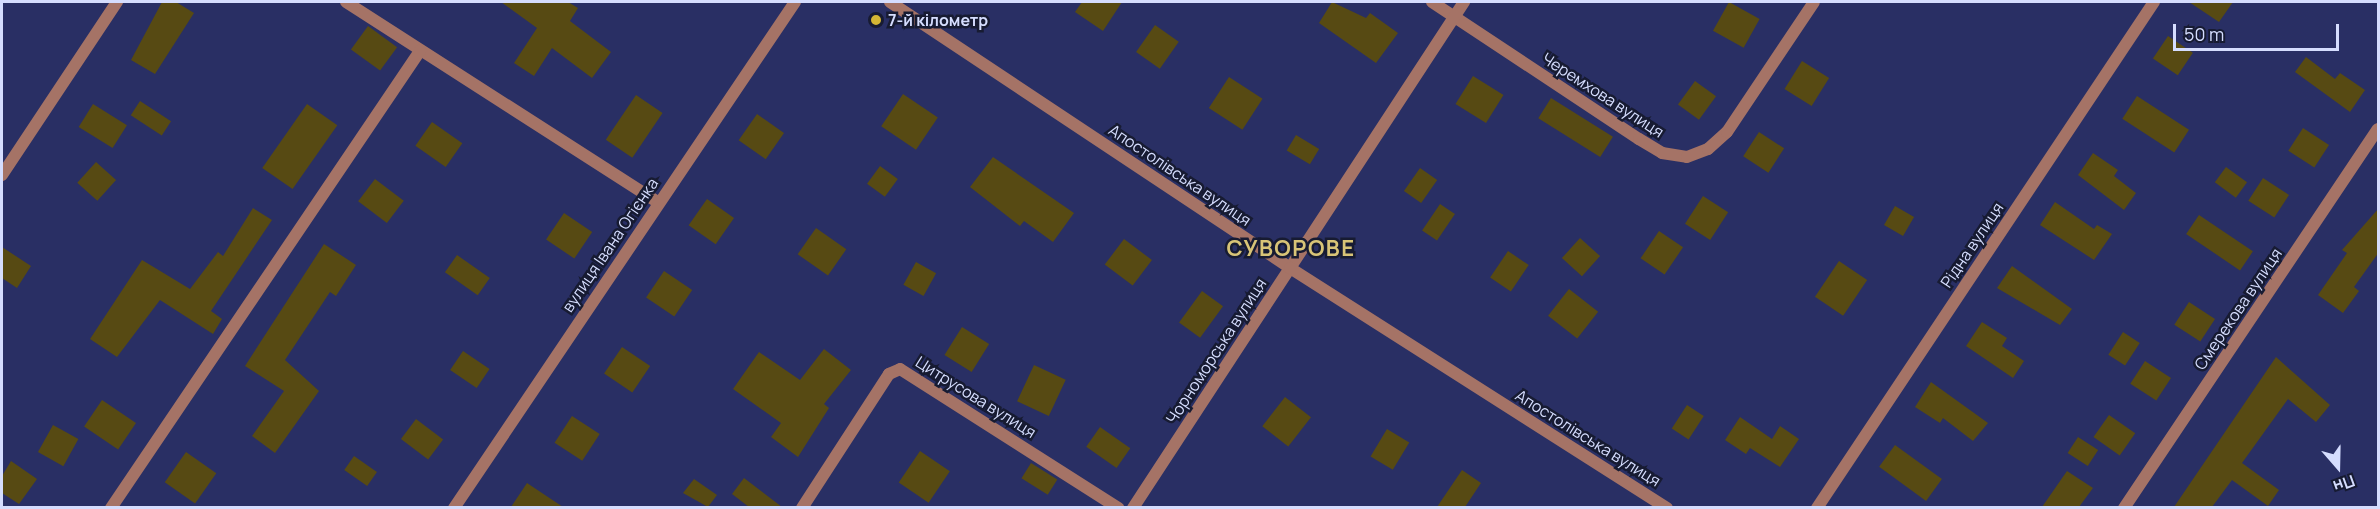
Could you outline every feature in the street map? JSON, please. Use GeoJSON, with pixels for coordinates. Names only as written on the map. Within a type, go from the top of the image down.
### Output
{"type":"FeatureCollection","features":[{"type":"Feature","properties":{"kind":"street"},"geometry":{"type":"LineString","coordinates":[[2,175],[117,2]]}},
{"type":"Feature","properties":{"kind":"street"},"geometry":{"type":"LineString","coordinates":[[346,2],[657,202]]}},
{"type":"Feature","properties":{"kind":"street","name":"вулиця Івана Огієнка"},"geometry":{"type":"LineString","coordinates":[[454,507],[657,202],[795,2]]}},
{"type":"Feature","properties":{"kind":"street","name":"Апостолівська вулиця"},"geometry":{"type":"LineString","coordinates":[[890,2],[1290,268],[1667,507]]}},
{"type":"Feature","properties":{"kind":"street"},"geometry":{"type":"LineString","coordinates":[[1432,2],[1455,16]]}},
{"type":"Feature","properties":{"kind":"street","name":"Чорноморська вулиця"},"geometry":{"type":"LineString","coordinates":[[1133,507],[1464,2]]}},
{"type":"Feature","properties":{"kind":"street","name":"Черемхова вулиця"},"geometry":{"type":"LineString","coordinates":[[1455,16],[1662,153],[1687,157],[1708,149],[1727,132],[1814,2]]}},
{"type":"Feature","properties":{"kind":"street","name":"Рідна вулиця"},"geometry":{"type":"LineString","coordinates":[[1817,507],[2154,2]]}},
{"type":"Feature","properties":{"kind":"street"},"geometry":{"type":"LineString","coordinates":[[111,507],[420,51]]}},
{"type":"Feature","properties":{"kind":"street","name":"Смерекова вулиця"},"geometry":{"type":"LineString","coordinates":[[2124,507],[2379,129]]}},
{"type":"Feature","properties":{"kind":"street","name":"Цитрусова вулиця"},"geometry":{"type":"LineString","coordinates":[[802,507],[889,374],[900,369],[1118,507]]}},
{"type":"Feature","properties":{"kind":"building"},"geometry":{"type":"Polygon","coordinates":[[[162,2],[176,2],[194,13],[155,74],[131,60],[162,2]]]}},
{"type":"Feature","properties":{"kind":"building"},"geometry":{"type":"Polygon","coordinates":[[[501,2],[568,2],[578,8],[570,21],[611,52],[592,78],[552,48],[534,76],[514,63],[537,28],[501,2]]]}},
{"type":"Feature","properties":{"kind":"building"},"geometry":{"type":"Polygon","coordinates":[[[1082,2],[1122,2],[1103,31],[1075,12],[1082,2]]]}},
{"type":"Feature","properties":{"kind":"building"},"geometry":{"type":"Polygon","coordinates":[[[1332,2],[1366,18],[1370,13],[1398,33],[1376,63],[1319,23],[1332,2]]]}},
{"type":"Feature","properties":{"kind":"building"},"geometry":{"type":"Polygon","coordinates":[[[1729,2],[1760,19],[1744,48],[1713,31],[1729,2]]]}},
{"type":"Feature","properties":{"kind":"building"},"geometry":{"type":"Polygon","coordinates":[[[2189,2],[2233,2],[2219,22],[2189,2]]]}},
{"type":"Feature","properties":{"kind":"building"},"geometry":{"type":"Polygon","coordinates":[[[1155,25],[1179,42],[1160,69],[1136,52],[1155,25]]]}},
{"type":"Feature","properties":{"kind":"building"},"geometry":{"type":"Polygon","coordinates":[[[368,26],[397,47],[380,71],[351,49],[368,26]]]}},
{"type":"Feature","properties":{"kind":"building"},"geometry":{"type":"Polygon","coordinates":[[[2168,36],[2193,53],[2178,75],[2153,58],[2168,36]]]}},
{"type":"Feature","properties":{"kind":"building"},"geometry":{"type":"Polygon","coordinates":[[[2306,57],[2335,79],[2340,73],[2365,90],[2350,112],[2295,72],[2306,57]]]}},
{"type":"Feature","properties":{"kind":"building"},"geometry":{"type":"Polygon","coordinates":[[[1802,61],[1829,78],[1812,106],[1785,89],[1802,61]]]}},
{"type":"Feature","properties":{"kind":"building"},"geometry":{"type":"Polygon","coordinates":[[[1473,76],[1504,95],[1486,123],[1456,104],[1473,76]]]}},
{"type":"Feature","properties":{"kind":"building"},"geometry":{"type":"Polygon","coordinates":[[[1229,77],[1263,99],[1242,130],[1209,108],[1229,77]]]}},
{"type":"Feature","properties":{"kind":"building"},"geometry":{"type":"Polygon","coordinates":[[[1695,81],[1716,96],[1699,120],[1678,104],[1695,81]]]}},
{"type":"Feature","properties":{"kind":"building"},"geometry":{"type":"Polygon","coordinates":[[[903,94],[938,117],[916,150],[881,126],[903,94]]]}},
{"type":"Feature","properties":{"kind":"building"},"geometry":{"type":"Polygon","coordinates":[[[636,95],[663,113],[632,158],[606,140],[636,95]]]}},
{"type":"Feature","properties":{"kind":"building"},"geometry":{"type":"Polygon","coordinates":[[[2137,96],[2189,130],[2174,152],[2122,119],[2137,96]]]}},
{"type":"Feature","properties":{"kind":"building"},"geometry":{"type":"Polygon","coordinates":[[[1551,98],[1613,137],[1600,157],[1538,118],[1551,98]]]}},
{"type":"Feature","properties":{"kind":"building"},"geometry":{"type":"Polygon","coordinates":[[[140,101],[171,121],[162,135],[131,115],[140,101]]]}},
{"type":"Feature","properties":{"kind":"building"},"geometry":{"type":"Polygon","coordinates":[[[93,104],[127,125],[113,148],[79,127],[93,104]]]}},
{"type":"Feature","properties":{"kind":"building"},"geometry":{"type":"Polygon","coordinates":[[[307,104],[337,125],[293,189],[262,168],[307,104]]]}},
{"type":"Feature","properties":{"kind":"building"},"geometry":{"type":"Polygon","coordinates":[[[757,114],[784,133],[766,159],[739,140],[757,114]]]}},
{"type":"Feature","properties":{"kind":"building"},"geometry":{"type":"Polygon","coordinates":[[[432,122],[462,143],[446,167],[415,146],[432,122]]]}},
{"type":"Feature","properties":{"kind":"building"},"geometry":{"type":"Polygon","coordinates":[[[2303,128],[2329,145],[2314,168],[2288,151],[2303,128]]]}},
{"type":"Feature","properties":{"kind":"building"},"geometry":{"type":"Polygon","coordinates":[[[1759,132],[1784,148],[1768,173],[1743,156],[1759,132]]]}},
{"type":"Feature","properties":{"kind":"building"},"geometry":{"type":"Polygon","coordinates":[[[1296,135],[1319,149],[1310,164],[1287,150],[1296,135]]]}},
{"type":"Feature","properties":{"kind":"building"},"geometry":{"type":"Polygon","coordinates":[[[2093,153],[2118,170],[2114,176],[2136,193],[2124,210],[2078,175],[2093,153]]]}},
{"type":"Feature","properties":{"kind":"building"},"geometry":{"type":"Polygon","coordinates":[[[993,157],[1074,213],[1053,242],[1024,221],[1020,226],[970,187],[993,157]]]}},
{"type":"Feature","properties":{"kind":"building"},"geometry":{"type":"Polygon","coordinates":[[[96,162],[116,180],[97,201],[77,183],[96,162]]]}},
{"type":"Feature","properties":{"kind":"building"},"geometry":{"type":"Polygon","coordinates":[[[880,166],[898,179],[885,197],[867,184],[880,166]]]}},
{"type":"Feature","properties":{"kind":"building"},"geometry":{"type":"Polygon","coordinates":[[[2226,167],[2247,182],[2236,198],[2215,182],[2226,167]]]}},
{"type":"Feature","properties":{"kind":"building"},"geometry":{"type":"Polygon","coordinates":[[[1420,168],[1437,180],[1421,203],[1404,191],[1420,168]]]}},
{"type":"Feature","properties":{"kind":"building"},"geometry":{"type":"Polygon","coordinates":[[[2263,178],[2289,195],[2274,218],[2248,201],[2263,178]]]}},
{"type":"Feature","properties":{"kind":"building"},"geometry":{"type":"Polygon","coordinates":[[[375,179],[404,201],[387,223],[358,201],[375,179]]]}},
{"type":"Feature","properties":{"kind":"building"},"geometry":{"type":"Polygon","coordinates":[[[1703,196],[1728,212],[1710,240],[1685,224],[1703,196]]]}},
{"type":"Feature","properties":{"kind":"building"},"geometry":{"type":"Polygon","coordinates":[[[707,199],[734,218],[716,244],[689,225],[707,199]]]}},
{"type":"Feature","properties":{"kind":"building"},"geometry":{"type":"Polygon","coordinates":[[[2055,202],[2094,229],[2097,225],[2112,234],[2094,260],[2040,225],[2055,202]]]}},
{"type":"Feature","properties":{"kind":"building"},"geometry":{"type":"Polygon","coordinates":[[[1440,204],[1455,214],[1437,241],[1422,231],[1440,204]]]}},
{"type":"Feature","properties":{"kind":"building"},"geometry":{"type":"Polygon","coordinates":[[[1895,206],[1914,217],[1903,236],[1884,225],[1895,206]]]}},
{"type":"Feature","properties":{"kind":"building"},"geometry":{"type":"Polygon","coordinates":[[[253,208],[272,220],[211,311],[222,319],[213,334],[160,300],[117,357],[90,339],[142,260],[190,289],[218,252],[223,256],[253,208]]]}},
{"type":"Feature","properties":{"kind":"building"},"geometry":{"type":"Polygon","coordinates":[[[2379,208],[2379,252],[2354,287],[2359,291],[2343,313],[2318,295],[2347,253],[2342,250],[2379,208]]]}},
{"type":"Feature","properties":{"kind":"building"},"geometry":{"type":"Polygon","coordinates":[[[564,213],[592,232],[574,259],[546,240],[564,213]]]}},
{"type":"Feature","properties":{"kind":"building"},"geometry":{"type":"Polygon","coordinates":[[[2199,215],[2253,251],[2240,270],[2186,234],[2199,215]]]}},
{"type":"Feature","properties":{"kind":"building"},"geometry":{"type":"Polygon","coordinates":[[[816,228],[846,249],[828,275],[798,254],[816,228]]]}},
{"type":"Feature","properties":{"kind":"building"},"geometry":{"type":"Polygon","coordinates":[[[1659,231],[1683,247],[1665,275],[1641,258],[1659,231]]]}},
{"type":"Feature","properties":{"kind":"building"},"geometry":{"type":"Polygon","coordinates":[[[1580,238],[1600,256],[1582,276],[1562,258],[1580,238]]]}},
{"type":"Feature","properties":{"kind":"building"},"geometry":{"type":"Polygon","coordinates":[[[1124,239],[1152,260],[1133,286],[1105,265],[1124,239]]]}},
{"type":"Feature","properties":{"kind":"building"},"geometry":{"type":"Polygon","coordinates":[[[324,244],[356,265],[336,296],[330,292],[285,360],[319,391],[275,453],[252,436],[284,391],[245,366],[324,244]]]}},
{"type":"Feature","properties":{"kind":"building"},"geometry":{"type":"Polygon","coordinates":[[[2,247],[31,266],[17,288],[2,278],[2,247]]]}},
{"type":"Feature","properties":{"kind":"building"},"geometry":{"type":"Polygon","coordinates":[[[1508,251],[1529,265],[1511,292],[1490,278],[1508,251]]]}},
{"type":"Feature","properties":{"kind":"building"},"geometry":{"type":"Polygon","coordinates":[[[457,255],[490,278],[478,295],[445,272],[457,255]]]}},
{"type":"Feature","properties":{"kind":"building"},"geometry":{"type":"Polygon","coordinates":[[[1839,261],[1867,280],[1843,316],[1815,297],[1839,261]]]}},
{"type":"Feature","properties":{"kind":"building"},"geometry":{"type":"Polygon","coordinates":[[[916,262],[936,273],[924,296],[903,285],[916,262]]]}},
{"type":"Feature","properties":{"kind":"building"},"geometry":{"type":"Polygon","coordinates":[[[2012,266],[2072,309],[2060,325],[1997,288],[2012,266]]]}},
{"type":"Feature","properties":{"kind":"building"},"geometry":{"type":"Polygon","coordinates":[[[664,271],[692,290],[674,317],[646,298],[664,271]]]}},
{"type":"Feature","properties":{"kind":"building"},"geometry":{"type":"Polygon","coordinates":[[[1569,289],[1598,312],[1577,339],[1548,316],[1569,289]]]}},
{"type":"Feature","properties":{"kind":"building"},"geometry":{"type":"Polygon","coordinates":[[[1202,291],[1223,306],[1200,338],[1179,323],[1202,291]]]}},
{"type":"Feature","properties":{"kind":"building"},"geometry":{"type":"Polygon","coordinates":[[[2189,302],[2215,319],[2200,342],[2174,325],[2189,302]]]}},
{"type":"Feature","properties":{"kind":"building"},"geometry":{"type":"Polygon","coordinates":[[[1982,322],[2007,338],[2002,346],[2024,361],[2013,378],[1966,346],[1982,322]]]}},
{"type":"Feature","properties":{"kind":"building"},"geometry":{"type":"Polygon","coordinates":[[[962,327],[989,344],[972,372],[945,355],[962,327]]]}},
{"type":"Feature","properties":{"kind":"building"},"geometry":{"type":"Polygon","coordinates":[[[2123,332],[2140,343],[2125,366],[2108,355],[2123,332]]]}},
{"type":"Feature","properties":{"kind":"building"},"geometry":{"type":"Polygon","coordinates":[[[622,347],[650,366],[632,393],[604,374],[622,347]]]}},
{"type":"Feature","properties":{"kind":"building"},"geometry":{"type":"Polygon","coordinates":[[[824,349],[851,370],[824,404],[829,408],[798,457],[771,437],[781,423],[733,389],[759,352],[800,380],[824,349]]]}},
{"type":"Feature","properties":{"kind":"building"},"geometry":{"type":"Polygon","coordinates":[[[463,351],[490,369],[477,388],[450,370],[463,351]]]}},
{"type":"Feature","properties":{"kind":"building"},"geometry":{"type":"Polygon","coordinates":[[[2276,357],[2330,405],[2316,422],[2288,399],[2242,463],[2279,490],[2268,506],[2232,480],[2212,507],[2174,507],[2276,357]]]}},
{"type":"Feature","properties":{"kind":"building"},"geometry":{"type":"Polygon","coordinates":[[[2145,361],[2171,378],[2156,401],[2130,384],[2145,361]]]}},
{"type":"Feature","properties":{"kind":"building"},"geometry":{"type":"Polygon","coordinates":[[[1034,365],[1066,380],[1049,416],[1017,401],[1034,365]]]}},
{"type":"Feature","properties":{"kind":"building"},"geometry":{"type":"Polygon","coordinates":[[[1931,382],[1988,423],[1973,441],[1943,418],[1940,423],[1915,407],[1931,382]]]}},
{"type":"Feature","properties":{"kind":"building"},"geometry":{"type":"Polygon","coordinates":[[[1285,397],[1311,417],[1288,446],[1262,426],[1285,397]]]}},
{"type":"Feature","properties":{"kind":"building"},"geometry":{"type":"Polygon","coordinates":[[[102,400],[136,423],[118,449],[84,427],[102,400]]]}},
{"type":"Feature","properties":{"kind":"building"},"geometry":{"type":"Polygon","coordinates":[[[1687,405],[1704,416],[1689,439],[1672,428],[1687,405]]]}},
{"type":"Feature","properties":{"kind":"building"},"geometry":{"type":"Polygon","coordinates":[[[2109,415],[2135,433],[2120,455],[2094,437],[2109,415]]]}},
{"type":"Feature","properties":{"kind":"building"},"geometry":{"type":"Polygon","coordinates":[[[572,416],[600,434],[582,461],[555,443],[572,416]]]}},
{"type":"Feature","properties":{"kind":"building"},"geometry":{"type":"Polygon","coordinates":[[[1740,417],[1772,439],[1780,426],[1799,439],[1780,467],[1750,448],[1746,454],[1725,440],[1740,417]]]}},
{"type":"Feature","properties":{"kind":"building"},"geometry":{"type":"Polygon","coordinates":[[[416,419],[443,439],[428,459],[401,439],[416,419]]]}},
{"type":"Feature","properties":{"kind":"building"},"geometry":{"type":"Polygon","coordinates":[[[53,425],[78,439],[63,466],[38,452],[53,425]]]}},
{"type":"Feature","properties":{"kind":"building"},"geometry":{"type":"Polygon","coordinates":[[[1100,427],[1130,448],[1117,468],[1086,447],[1100,427]]]}},
{"type":"Feature","properties":{"kind":"building"},"geometry":{"type":"Polygon","coordinates":[[[1387,429],[1409,442],[1393,470],[1371,456],[1387,429]]]}},
{"type":"Feature","properties":{"kind":"building"},"geometry":{"type":"Polygon","coordinates":[[[2078,437],[2098,450],[2088,466],[2068,453],[2078,437]]]}},
{"type":"Feature","properties":{"kind":"building"},"geometry":{"type":"Polygon","coordinates":[[[1895,445],[1942,479],[1926,501],[1879,467],[1895,445]]]}},
{"type":"Feature","properties":{"kind":"building"},"geometry":{"type":"Polygon","coordinates":[[[920,451],[950,471],[929,503],[899,483],[920,451]]]}},
{"type":"Feature","properties":{"kind":"building"},"geometry":{"type":"Polygon","coordinates":[[[186,452],[216,473],[195,504],[165,482],[186,452]]]}},
{"type":"Feature","properties":{"kind":"building"},"geometry":{"type":"Polygon","coordinates":[[[354,456],[377,472],[367,486],[344,470],[354,456]]]}},
{"type":"Feature","properties":{"kind":"building"},"geometry":{"type":"Polygon","coordinates":[[[11,461],[37,479],[19,504],[2,493],[2,476],[11,461]]]}},
{"type":"Feature","properties":{"kind":"building"},"geometry":{"type":"Polygon","coordinates":[[[1031,463],[1057,479],[1048,495],[1021,478],[1031,463]]]}},
{"type":"Feature","properties":{"kind":"building"},"geometry":{"type":"Polygon","coordinates":[[[1462,470],[1481,483],[1465,507],[1437,507],[1462,470]]]}},
{"type":"Feature","properties":{"kind":"building"},"geometry":{"type":"Polygon","coordinates":[[[2067,471],[2093,488],[2079,507],[2042,507],[2067,471]]]}},
{"type":"Feature","properties":{"kind":"building"},"geometry":{"type":"Polygon","coordinates":[[[744,478],[782,507],[749,507],[732,494],[744,478]]]}},
{"type":"Feature","properties":{"kind":"building"},"geometry":{"type":"Polygon","coordinates":[[[694,479],[717,495],[708,507],[683,493],[694,479]]]}},
{"type":"Feature","properties":{"kind":"building"},"geometry":{"type":"Polygon","coordinates":[[[527,483],[563,507],[511,507],[527,483]]]}},
{"type":"Feature","properties":{"kind":"place","name":"7-й кілометр"},"geometry":{"type":"Point","coordinates":[876,20]}},
{"type":"Feature","properties":{"kind":"district","name":"СУВОРОВЕ"},"geometry":{"type":"Point","coordinates":[1291,249]}}]}
